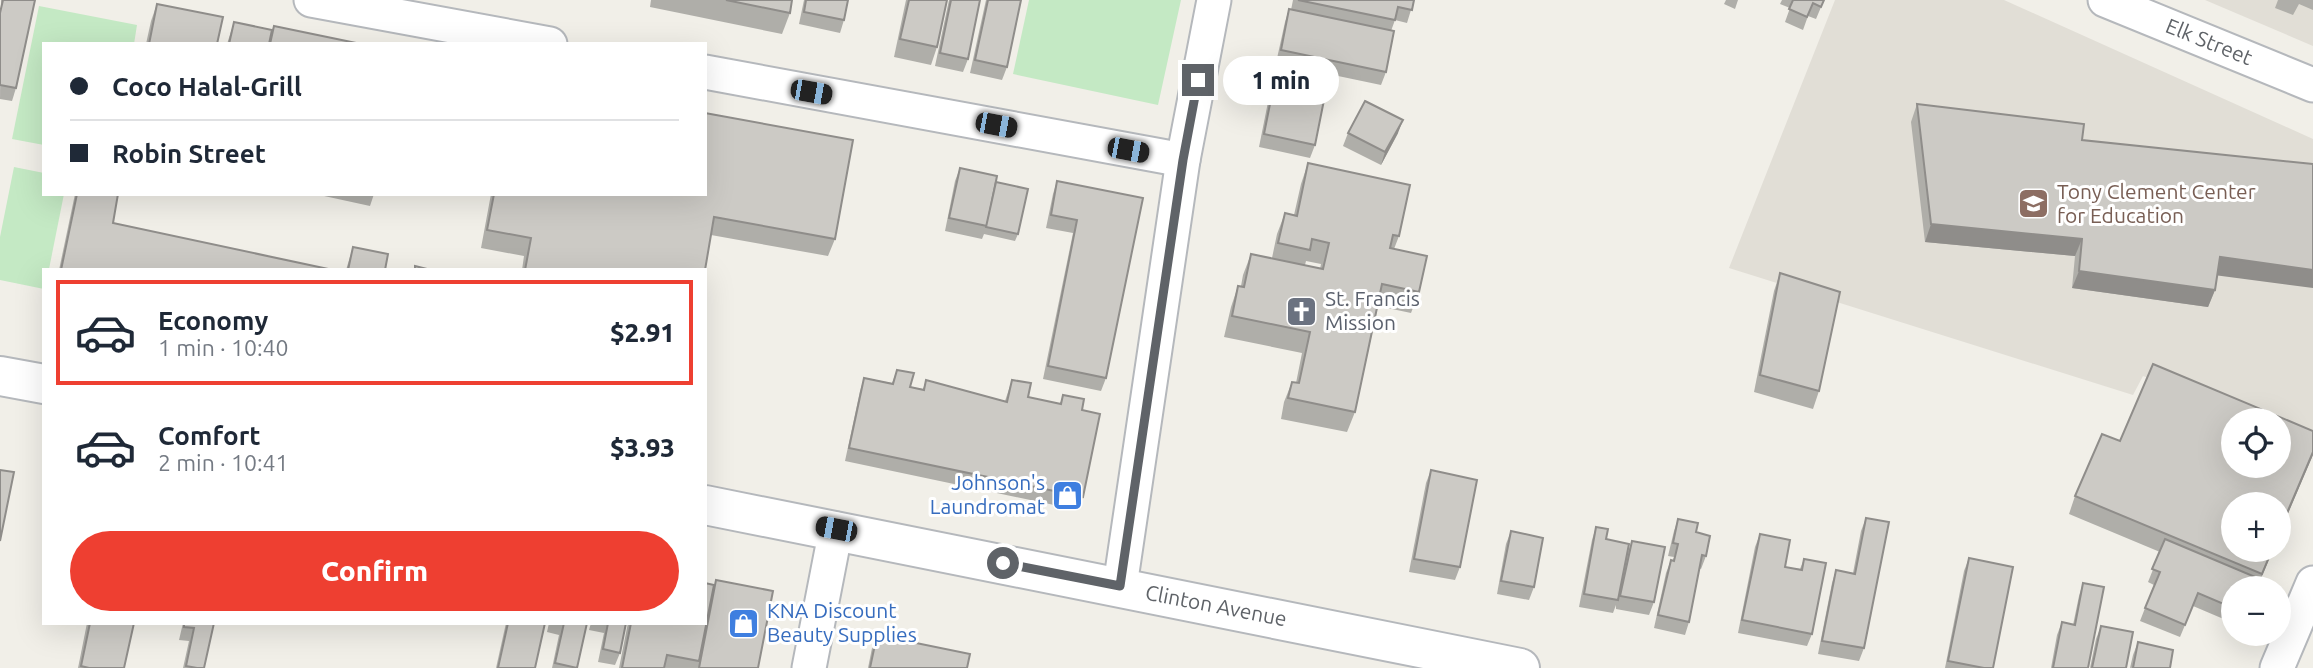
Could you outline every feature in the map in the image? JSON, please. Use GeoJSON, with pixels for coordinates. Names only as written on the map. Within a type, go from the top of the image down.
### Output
{"type":"FeatureCollection","features":[{"type":"Feature","properties":{"kind":"street"},"geometry":{"type":"LineString","coordinates":[[311,0],[539,42]]}},
{"type":"Feature","properties":{"kind":"street"},"geometry":{"type":"LineString","coordinates":[[1120,586],[1183,160],[1214,0]]}},
{"type":"Feature","properties":{"kind":"street","name":"Elk Street"},"geometry":{"type":"LineString","coordinates":[[2105,0],[2313,85]]}},
{"type":"Feature","properties":{"kind":"street"},"geometry":{"type":"LineString","coordinates":[[707,72],[1183,160]]}},
{"type":"Feature","properties":{"kind":"street"},"geometry":{"type":"LineString","coordinates":[[0,376],[42,384]]}},
{"type":"Feature","properties":{"kind":"street","name":"Clinton Avenue"},"geometry":{"type":"LineString","coordinates":[[707,505],[836,529],[1520,668]]}},
{"type":"Feature","properties":{"kind":"street"},"geometry":{"type":"LineString","coordinates":[[809,668],[836,529]]}},
{"type":"Feature","properties":{"kind":"street"},"geometry":{"type":"LineString","coordinates":[[2277,668],[2313,583]]}},
{"type":"Feature","properties":{"kind":"shaded area","name":"Tony Clement Center for Education"},"geometry":{"type":"Polygon","coordinates":[[[1835,0],[2004,0],[2313,139],[2313,440],[2291,427],[2291,408],[2228,408],[2143,376],[2133,395],[1729,268],[1835,0]]]}},
{"type":"Feature","properties":{"kind":"shaded area"},"geometry":{"type":"Polygon","coordinates":[[[2205,0],[2313,0],[2313,46],[2205,0]]]}},
{"type":"Feature","properties":{"kind":"green space"},"geometry":{"type":"Polygon","coordinates":[[[1029,0],[1181,0],[1158,105],[1013,74],[1029,0]]]}},
{"type":"Feature","properties":{"kind":"green space"},"geometry":{"type":"Polygon","coordinates":[[[39,6],[137,25],[134,42],[42,42],[42,145],[12,139],[39,6]]]}},
{"type":"Feature","properties":{"kind":"green space"},"geometry":{"type":"Polygon","coordinates":[[[14,167],[42,173],[42,196],[64,196],[49,268],[42,268],[42,289],[0,280],[0,237],[14,167]]]}},
{"type":"Feature","properties":{"kind":"building"},"geometry":{"type":"Polygon","coordinates":[[[3,0],[35,0],[16,88],[0,85],[0,13],[3,0]]]}},
{"type":"Feature","properties":{"kind":"building"},"geometry":{"type":"Polygon","coordinates":[[[726,0],[792,0],[790,13],[726,0]]]}},
{"type":"Feature","properties":{"kind":"building"},"geometry":{"type":"Polygon","coordinates":[[[806,0],[848,0],[844,20],[804,12],[806,0]]]}},
{"type":"Feature","properties":{"kind":"building"},"geometry":{"type":"Polygon","coordinates":[[[909,0],[947,0],[937,47],[900,39],[909,0]]]}},
{"type":"Feature","properties":{"kind":"building"},"geometry":{"type":"Polygon","coordinates":[[[951,0],[980,0],[968,59],[940,53],[951,0]]]}},
{"type":"Feature","properties":{"kind":"building"},"geometry":{"type":"Polygon","coordinates":[[[988,0],[1021,0],[1007,67],[975,60],[988,0]]]}},
{"type":"Feature","properties":{"kind":"building"},"geometry":{"type":"Polygon","coordinates":[[[1298,0],[1414,0],[1412,10],[1398,7],[1395,20],[1298,0]]]}},
{"type":"Feature","properties":{"kind":"building"},"geometry":{"type":"Polygon","coordinates":[[[1793,0],[1824,0],[1821,7],[1813,3],[1807,17],[1789,9],[1793,0]]]}},
{"type":"Feature","properties":{"kind":"building"},"geometry":{"type":"Polygon","coordinates":[[[157,4],[223,17],[217,42],[149,42],[157,4]]]}},
{"type":"Feature","properties":{"kind":"building"},"geometry":{"type":"Polygon","coordinates":[[[1289,9],[1394,31],[1386,72],[1281,50],[1289,9]]]}},
{"type":"Feature","properties":{"kind":"building"},"geometry":{"type":"Polygon","coordinates":[[[234,22],[272,30],[269,42],[229,42],[234,22]]]}},
{"type":"Feature","properties":{"kind":"building"},"geometry":{"type":"Polygon","coordinates":[[[274,26],[351,42],[270,42],[274,26]]]}},
{"type":"Feature","properties":{"kind":"building"},"geometry":{"type":"Polygon","coordinates":[[[1274,84],[1325,95],[1315,145],[1264,134],[1274,84]]]}},
{"type":"Feature","properties":{"kind":"building"},"geometry":{"type":"Polygon","coordinates":[[[1365,101],[1403,120],[1385,152],[1348,133],[1365,101]]]}},
{"type":"Feature","properties":{"kind":"building","name":"Tony Clement Center for Education"},"geometry":{"type":"Polygon","coordinates":[[[1917,104],[2084,124],[2082,140],[2313,164],[2313,270],[2220,257],[2215,290],[2079,271],[2082,239],[1931,224],[1917,104]]]}},
{"type":"Feature","properties":{"kind":"building"},"geometry":{"type":"Polygon","coordinates":[[[707,113],[853,140],[835,239],[714,217],[705,268],[525,268],[531,238],[487,230],[494,196],[707,196],[707,113]]]}},
{"type":"Feature","properties":{"kind":"building","name":"St. Francis Mission"},"geometry":{"type":"Polygon","coordinates":[[[1308,163],[1410,185],[1399,236],[1393,235],[1390,248],[1427,256],[1419,292],[1382,284],[1355,412],[1288,398],[1292,382],[1299,383],[1310,332],[1232,316],[1238,286],[1244,287],[1251,254],[1323,269],[1329,243],[1312,239],[1310,250],[1278,243],[1285,213],[1297,216],[1308,163]]]}},
{"type":"Feature","properties":{"kind":"building"},"geometry":{"type":"Polygon","coordinates":[[[960,168],[997,176],[987,226],[949,218],[960,168]]]}},
{"type":"Feature","properties":{"kind":"building"},"geometry":{"type":"Polygon","coordinates":[[[1057,181],[1143,198],[1106,378],[1048,366],[1077,220],[1051,215],[1057,181]]]}},
{"type":"Feature","properties":{"kind":"building"},"geometry":{"type":"Polygon","coordinates":[[[996,182],[1028,189],[1018,234],[986,227],[996,182]]]}},
{"type":"Feature","properties":{"kind":"building"},"geometry":{"type":"Polygon","coordinates":[[[77,196],[118,196],[113,223],[324,268],[61,268],[77,196]]]}},
{"type":"Feature","properties":{"kind":"building"},"geometry":{"type":"Polygon","coordinates":[[[353,247],[388,254],[385,268],[348,268],[353,247]]]}},
{"type":"Feature","properties":{"kind":"building"},"geometry":{"type":"Polygon","coordinates":[[[1780,273],[1840,292],[1819,391],[1760,375],[1780,273]]]}},
{"type":"Feature","properties":{"kind":"building"},"geometry":{"type":"Polygon","coordinates":[[[2153,364],[2258,408],[2221,408],[2221,478],[2291,478],[2291,422],[2313,431],[2313,452],[2291,504],[2291,492],[2221,492],[2221,557],[2075,496],[2102,434],[2120,441],[2153,364]]]}},
{"type":"Feature","properties":{"kind":"building"},"geometry":{"type":"Polygon","coordinates":[[[897,370],[914,373],[910,387],[924,390],[926,380],[1007,402],[1012,380],[1031,383],[1028,397],[1061,404],[1063,395],[1084,399],[1082,410],[1100,414],[1083,497],[849,448],[864,378],[893,384],[897,370]]]}},
{"type":"Feature","properties":{"kind":"building"},"geometry":{"type":"Polygon","coordinates":[[[0,470],[14,472],[0,541],[0,470]]]}},
{"type":"Feature","properties":{"kind":"building"},"geometry":{"type":"Polygon","coordinates":[[[1431,470],[1477,480],[1460,567],[1414,559],[1431,470]]]}},
{"type":"Feature","properties":{"kind":"building"},"geometry":{"type":"Polygon","coordinates":[[[1866,518],[1889,522],[1864,648],[1822,641],[1836,570],[1855,574],[1866,518]]]}},
{"type":"Feature","properties":{"kind":"building"},"geometry":{"type":"Polygon","coordinates":[[[1678,519],[1698,523],[1696,532],[1710,536],[1706,556],[1702,555],[1689,622],[1658,615],[1671,560],[1674,561],[1678,544],[1673,543],[1678,519]]]}},
{"type":"Feature","properties":{"kind":"building"},"geometry":{"type":"Polygon","coordinates":[[[1596,527],[1608,529],[1606,539],[1629,544],[1618,600],[1584,594],[1596,527]]]}},
{"type":"Feature","properties":{"kind":"building"},"geometry":{"type":"Polygon","coordinates":[[[1511,531],[1543,538],[1534,587],[1501,581],[1511,531]]]}},
{"type":"Feature","properties":{"kind":"building"},"geometry":{"type":"Polygon","coordinates":[[[1760,534],[1790,540],[1785,567],[1802,570],[1804,559],[1826,563],[1812,634],[1742,620],[1760,534]]]}},
{"type":"Feature","properties":{"kind":"building"},"geometry":{"type":"Polygon","coordinates":[[[2165,539],[2253,576],[2221,576],[2221,603],[2198,593],[2185,625],[2145,608],[2160,572],[2152,569],[2165,539]]]}},
{"type":"Feature","properties":{"kind":"building"},"geometry":{"type":"Polygon","coordinates":[[[1632,541],[1665,547],[1654,602],[1620,596],[1632,541]]]}},
{"type":"Feature","properties":{"kind":"building"},"geometry":{"type":"Polygon","coordinates":[[[1969,558],[2013,567],[1993,668],[1948,661],[1969,558]]]}},
{"type":"Feature","properties":{"kind":"building"},"geometry":{"type":"Polygon","coordinates":[[[2233,562],[2267,562],[2262,574],[2233,562]]]}},
{"type":"Feature","properties":{"kind":"building"},"geometry":{"type":"Polygon","coordinates":[[[716,580],[773,591],[758,668],[699,668],[716,580]]]}},
{"type":"Feature","properties":{"kind":"building"},"geometry":{"type":"Polygon","coordinates":[[[707,583],[714,585],[707,620],[707,583]]]}},
{"type":"Feature","properties":{"kind":"building"},"geometry":{"type":"Polygon","coordinates":[[[2083,583],[2104,587],[2088,668],[2053,668],[2062,622],[2075,625],[2083,583]]]}},
{"type":"Feature","properties":{"kind":"building"},"geometry":{"type":"Polygon","coordinates":[[[90,625],[134,625],[124,668],[81,666],[90,625]]]}},
{"type":"Feature","properties":{"kind":"building"},"geometry":{"type":"Polygon","coordinates":[[[214,625],[204,668],[186,666],[194,628],[184,627],[214,625]]]}},
{"type":"Feature","properties":{"kind":"building"},"geometry":{"type":"Polygon","coordinates":[[[508,625],[545,625],[535,668],[498,668],[508,625]]]}},
{"type":"Feature","properties":{"kind":"building"},"geometry":{"type":"Polygon","coordinates":[[[564,625],[587,625],[577,668],[555,663],[564,625]]]}},
{"type":"Feature","properties":{"kind":"building"},"geometry":{"type":"Polygon","coordinates":[[[608,625],[626,625],[620,653],[603,649],[608,625]]]}},
{"type":"Feature","properties":{"kind":"building"},"geometry":{"type":"Polygon","coordinates":[[[631,625],[706,625],[699,661],[667,655],[664,668],[622,668],[631,625]]]}},
{"type":"Feature","properties":{"kind":"building"},"geometry":{"type":"Polygon","coordinates":[[[2101,626],[2133,632],[2126,668],[2092,668],[2101,626]]]}},
{"type":"Feature","properties":{"kind":"building"},"geometry":{"type":"Polygon","coordinates":[[[877,635],[970,654],[967,668],[870,668],[877,635]]]}},
{"type":"Feature","properties":{"kind":"building"},"geometry":{"type":"Polygon","coordinates":[[[2138,642],[2173,650],[2170,668],[2133,668],[2138,642]]]}},
{"type":"Feature","properties":{"kind":"place","name":"Tony Clement Center for Education"},"geometry":{"type":"Point","coordinates":[2034,204]}},
{"type":"Feature","properties":{"kind":"place","name":"St. Francis Mission"},"geometry":{"type":"Point","coordinates":[1302,311]}},
{"type":"Feature","properties":{"kind":"place","name":"Johnson's Laundromat"},"geometry":{"type":"Point","coordinates":[1068,495]}},
{"type":"Feature","properties":{"kind":"place","name":"KNA Discount Beauty Supplies"},"geometry":{"type":"Point","coordinates":[744,623]}},
{"type":"Feature","properties":{"kind":"route"},"geometry":{"type":"LineString","coordinates":[[1003,563],[1120,586],[1183,160],[1198,80]]}}]}
